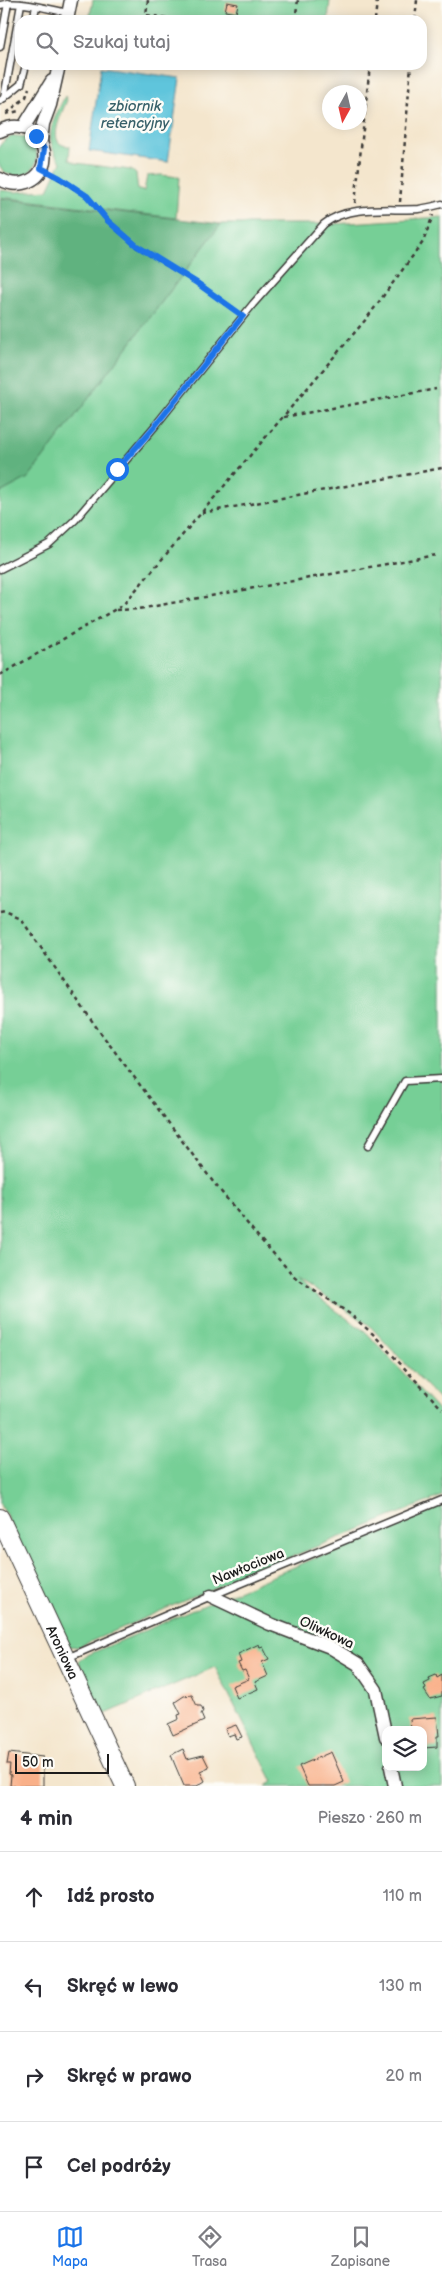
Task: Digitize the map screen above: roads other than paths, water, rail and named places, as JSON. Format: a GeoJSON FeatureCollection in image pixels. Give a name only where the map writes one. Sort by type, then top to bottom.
{"type":"FeatureCollection","features":[{"type":"Feature","properties":{"kind":"street"},"geometry":{"type":"LineString","coordinates":[[68,15],[70,0]]}},
{"type":"Feature","properties":{"kind":"street"},"geometry":{"type":"LineString","coordinates":[[23,128],[57,71]]}},
{"type":"Feature","properties":{"kind":"street"},"geometry":{"type":"LineString","coordinates":[[0,179],[11,184],[23,183],[34,178],[41,168],[44,157],[41,133],[50,105],[57,71]]}},
{"type":"Feature","properties":{"kind":"street"},"geometry":{"type":"LineString","coordinates":[[1,128],[23,128],[33,133],[41,142]]}},
{"type":"Feature","properties":{"kind":"street","name":"Aroniowa"},"geometry":{"type":"LineString","coordinates":[[0,1518],[125,1786]]}},
{"type":"Feature","properties":{"kind":"street","name":"Oliwkowa"},"geometry":{"type":"LineString","coordinates":[[211,1596],[270,1624],[330,1647],[358,1664],[376,1690],[384,1726]]}},
{"type":"Feature","properties":{"kind":"street"},"geometry":{"type":"LineString","coordinates":[[392,1771],[395,1786]]}},
{"type":"Feature","properties":{"kind":"lane"},"geometry":{"type":"LineString","coordinates":[[0,5],[8,3],[21,4],[62,15]]}},
{"type":"Feature","properties":{"kind":"lane"},"geometry":{"type":"LineString","coordinates":[[0,47],[8,3]]}},
{"type":"Feature","properties":{"kind":"lane"},"geometry":{"type":"LineString","coordinates":[[19,15],[21,4]]}},
{"type":"Feature","properties":{"kind":"lane"},"geometry":{"type":"LineString","coordinates":[[34,15],[36,7]]}},
{"type":"Feature","properties":{"kind":"lane"},"geometry":{"type":"LineString","coordinates":[[2,100],[15,34]]}},
{"type":"Feature","properties":{"kind":"lane"},"geometry":{"type":"LineString","coordinates":[[2,100],[21,84],[25,70]]}},
{"type":"Feature","properties":{"kind":"lane"},"geometry":{"type":"LineString","coordinates":[[0,569],[49,544],[75,520],[155,426],[243,316],[331,218],[354,212],[399,208],[420,209],[440,205]]}},
{"type":"Feature","properties":{"kind":"lane"},"geometry":{"type":"LineString","coordinates":[[368,1146],[405,1081],[442,1079]]}},
{"type":"Feature","properties":{"kind":"lane","name":"Nawłociowa"},"geometry":{"type":"LineString","coordinates":[[66,1658],[442,1500]]}},
{"type":"Feature","properties":{"kind":"water","name":"zbiornik retencyjny"},"geometry":{"type":"Polygon","coordinates":[[[101,70],[123,70],[180,78],[168,162],[89,151],[101,70]]]}}]}
